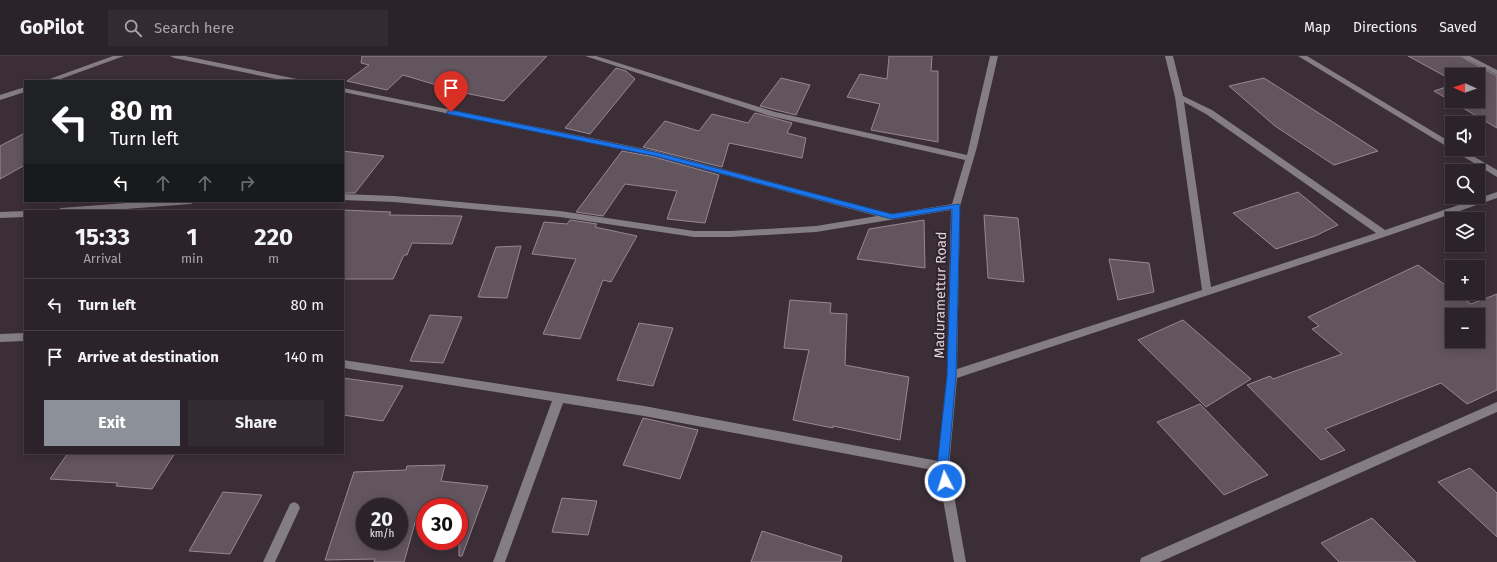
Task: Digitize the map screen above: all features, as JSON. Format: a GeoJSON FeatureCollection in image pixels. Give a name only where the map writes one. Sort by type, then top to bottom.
{"type":"FeatureCollection","features":[{"type":"Feature","properties":{"kind":"street"},"geometry":{"type":"LineString","coordinates":[[51,80],[120,56]]}},
{"type":"Feature","properties":{"kind":"street"},"geometry":{"type":"LineString","coordinates":[[174,56],[292,80]]}},
{"type":"Feature","properties":{"kind":"street"},"geometry":{"type":"LineString","coordinates":[[589,56],[773,114],[969,158]]}},
{"type":"Feature","properties":{"kind":"street","name":"Maduramettur Road"},"geometry":{"type":"LineString","coordinates":[[960,562],[943,467],[952,376],[956,206],[994,56]]}},
{"type":"Feature","properties":{"kind":"street"},"geometry":{"type":"LineString","coordinates":[[1169,56],[1179,97],[1207,292]]}},
{"type":"Feature","properties":{"kind":"street"},"geometry":{"type":"LineString","coordinates":[[1302,56],[1445,143]]}},
{"type":"Feature","properties":{"kind":"street"},"geometry":{"type":"LineString","coordinates":[[1465,56],[1497,73]]}},
{"type":"Feature","properties":{"kind":"street"},"geometry":{"type":"LineString","coordinates":[[0,98],[24,89]]}},
{"type":"Feature","properties":{"kind":"street"},"geometry":{"type":"LineString","coordinates":[[344,90],[655,154],[892,217]]}},
{"type":"Feature","properties":{"kind":"street"},"geometry":{"type":"LineString","coordinates":[[1179,97],[1209,112],[1384,234]]}},
{"type":"Feature","properties":{"kind":"street"},"geometry":{"type":"LineString","coordinates":[[1467,156],[1497,174]]}},
{"type":"Feature","properties":{"kind":"street"},"geometry":{"type":"LineString","coordinates":[[952,376],[1384,234],[1497,195]]}},
{"type":"Feature","properties":{"kind":"street"},"geometry":{"type":"LineString","coordinates":[[344,197],[394,199],[560,214],[694,234],[730,234],[816,229],[956,206]]}},
{"type":"Feature","properties":{"kind":"street"},"geometry":{"type":"LineString","coordinates":[[75,210],[178,202]]}},
{"type":"Feature","properties":{"kind":"street"},"geometry":{"type":"LineString","coordinates":[[0,215],[24,214]]}},
{"type":"Feature","properties":{"kind":"street"},"geometry":{"type":"LineString","coordinates":[[0,338],[24,337]]}},
{"type":"Feature","properties":{"kind":"street"},"geometry":{"type":"LineString","coordinates":[[344,364],[644,411],[943,467]]}},
{"type":"Feature","properties":{"kind":"street"},"geometry":{"type":"LineString","coordinates":[[499,562],[559,398]]}},
{"type":"Feature","properties":{"kind":"street"},"geometry":{"type":"LineString","coordinates":[[1146,562],[1497,407]]}},
{"type":"Feature","properties":{"kind":"street"},"geometry":{"type":"LineString","coordinates":[[270,562],[294,508]]}},
{"type":"Feature","properties":{"kind":"building"},"geometry":{"type":"Polygon","coordinates":[[[362,56],[547,56],[504,101],[460,92],[403,75],[387,90],[347,81],[369,65],[361,63],[362,56]]]}},
{"type":"Feature","properties":{"kind":"building"},"geometry":{"type":"Polygon","coordinates":[[[889,56],[932,56],[931,71],[938,71],[938,142],[871,130],[880,104],[847,97],[860,74],[887,79],[889,56]]]}},
{"type":"Feature","properties":{"kind":"building"},"geometry":{"type":"Polygon","coordinates":[[[1408,56],[1460,56],[1482,68],[1445,68],[1445,76],[1408,56]]]}},
{"type":"Feature","properties":{"kind":"building"},"geometry":{"type":"Polygon","coordinates":[[[616,68],[626,71],[635,79],[590,134],[565,128],[616,68]]]}},
{"type":"Feature","properties":{"kind":"building"},"geometry":{"type":"Polygon","coordinates":[[[1485,70],[1497,76],[1497,128],[1485,121],[1485,116],[1477,116],[1463,108],[1485,108],[1485,70]]]}},
{"type":"Feature","properties":{"kind":"building"},"geometry":{"type":"Polygon","coordinates":[[[781,78],[810,85],[796,115],[760,106],[781,78]]]}},
{"type":"Feature","properties":{"kind":"building"},"geometry":{"type":"Polygon","coordinates":[[[1264,78],[1378,151],[1334,165],[1275,126],[1229,86],[1264,78]]]}},
{"type":"Feature","properties":{"kind":"building"},"geometry":{"type":"Polygon","coordinates":[[[1445,87],[1445,97],[1434,91],[1445,87]]]}},
{"type":"Feature","properties":{"kind":"building"},"geometry":{"type":"Polygon","coordinates":[[[755,113],[792,123],[787,133],[806,138],[802,158],[729,143],[722,167],[643,147],[665,121],[699,131],[712,114],[748,123],[755,113]]]}},
{"type":"Feature","properties":{"kind":"building"},"geometry":{"type":"Polygon","coordinates":[[[24,134],[24,166],[0,179],[0,146],[24,134]]]}},
{"type":"Feature","properties":{"kind":"building"},"geometry":{"type":"Polygon","coordinates":[[[344,151],[384,156],[355,193],[344,193],[344,151]]]}},
{"type":"Feature","properties":{"kind":"building"},"geometry":{"type":"Polygon","coordinates":[[[622,151],[654,157],[719,175],[705,223],[667,219],[677,191],[625,184],[603,216],[576,212],[622,151]]]}},
{"type":"Feature","properties":{"kind":"building"},"geometry":{"type":"Polygon","coordinates":[[[1298,192],[1338,225],[1315,236],[1276,249],[1233,213],[1298,192]]]}},
{"type":"Feature","properties":{"kind":"building"},"geometry":{"type":"Polygon","coordinates":[[[344,210],[391,212],[389,215],[462,216],[452,244],[412,243],[407,255],[404,255],[393,279],[344,279],[344,210]]]}},
{"type":"Feature","properties":{"kind":"building"},"geometry":{"type":"Polygon","coordinates":[[[984,215],[1018,218],[1024,282],[988,278],[984,215]]]}},
{"type":"Feature","properties":{"kind":"building"},"geometry":{"type":"Polygon","coordinates":[[[570,220],[597,224],[595,227],[637,236],[611,282],[603,280],[580,339],[543,334],[576,259],[532,254],[544,222],[567,224],[570,220]]]}},
{"type":"Feature","properties":{"kind":"building"},"geometry":{"type":"Polygon","coordinates":[[[924,220],[925,268],[857,259],[869,229],[924,220]]]}},
{"type":"Feature","properties":{"kind":"building"},"geometry":{"type":"Polygon","coordinates":[[[521,246],[507,298],[478,297],[496,247],[521,246]]]}},
{"type":"Feature","properties":{"kind":"building"},"geometry":{"type":"Polygon","coordinates":[[[1109,259],[1149,263],[1154,292],[1118,300],[1109,259]]]}},
{"type":"Feature","properties":{"kind":"building"},"geometry":{"type":"Polygon","coordinates":[[[1418,265],[1445,285],[1445,300],[1466,300],[1471,304],[1485,300],[1485,299],[1497,294],[1497,390],[1467,404],[1441,383],[1325,429],[1345,450],[1321,460],[1247,385],[1270,376],[1273,379],[1342,354],[1312,329],[1319,326],[1308,317],[1418,265]]]}},
{"type":"Feature","properties":{"kind":"building"},"geometry":{"type":"Polygon","coordinates":[[[790,300],[831,303],[830,313],[847,314],[845,365],[909,377],[900,440],[833,426],[833,428],[793,420],[809,350],[784,348],[790,300]]]}},
{"type":"Feature","properties":{"kind":"building"},"geometry":{"type":"Polygon","coordinates":[[[430,315],[462,317],[443,363],[410,361],[430,315]]]}},
{"type":"Feature","properties":{"kind":"building"},"geometry":{"type":"Polygon","coordinates":[[[1183,320],[1251,379],[1206,407],[1138,340],[1183,320]]]}},
{"type":"Feature","properties":{"kind":"building"},"geometry":{"type":"Polygon","coordinates":[[[639,323],[673,328],[653,386],[617,380],[639,323]]]}},
{"type":"Feature","properties":{"kind":"building"},"geometry":{"type":"Polygon","coordinates":[[[344,378],[403,386],[383,421],[344,415],[344,378]]]}},
{"type":"Feature","properties":{"kind":"building"},"geometry":{"type":"Polygon","coordinates":[[[1200,404],[1268,475],[1224,495],[1157,422],[1200,404]]]}},
{"type":"Feature","properties":{"kind":"building"},"geometry":{"type":"Polygon","coordinates":[[[643,418],[698,430],[680,479],[623,465],[643,418]]]}},
{"type":"Feature","properties":{"kind":"building"},"geometry":{"type":"Polygon","coordinates":[[[67,454],[174,454],[152,489],[116,486],[118,483],[50,479],[67,454]]]}},
{"type":"Feature","properties":{"kind":"building"},"geometry":{"type":"Polygon","coordinates":[[[445,465],[441,481],[488,486],[468,540],[468,498],[416,498],[416,519],[408,548],[408,498],[356,498],[356,550],[407,550],[404,562],[374,562],[375,559],[325,560],[354,472],[406,470],[407,466],[445,465]]]}},
{"type":"Feature","properties":{"kind":"building"},"geometry":{"type":"Polygon","coordinates":[[[1470,468],[1497,493],[1497,537],[1438,482],[1470,468]]]}},
{"type":"Feature","properties":{"kind":"building"},"geometry":{"type":"Polygon","coordinates":[[[223,492],[262,495],[230,554],[189,551],[223,492]]]}},
{"type":"Feature","properties":{"kind":"building"},"geometry":{"type":"Polygon","coordinates":[[[562,498],[597,501],[588,535],[552,532],[562,498]]]}},
{"type":"Feature","properties":{"kind":"building"},"geometry":{"type":"Polygon","coordinates":[[[1372,518],[1416,562],[1339,562],[1321,543],[1372,518]]]}},
{"type":"Feature","properties":{"kind":"building"},"geometry":{"type":"Polygon","coordinates":[[[762,531],[842,556],[841,562],[751,562],[762,531]]]}},
{"type":"Feature","properties":{"kind":"building"},"geometry":{"type":"Polygon","coordinates":[[[459,550],[464,550],[462,556],[459,556],[459,550]]]}},
{"type":"Feature","properties":{"kind":"route"},"geometry":{"type":"LineString","coordinates":[[451,112],[655,154],[892,217],[956,206],[952,376],[943,467],[945,481]]}}]}
